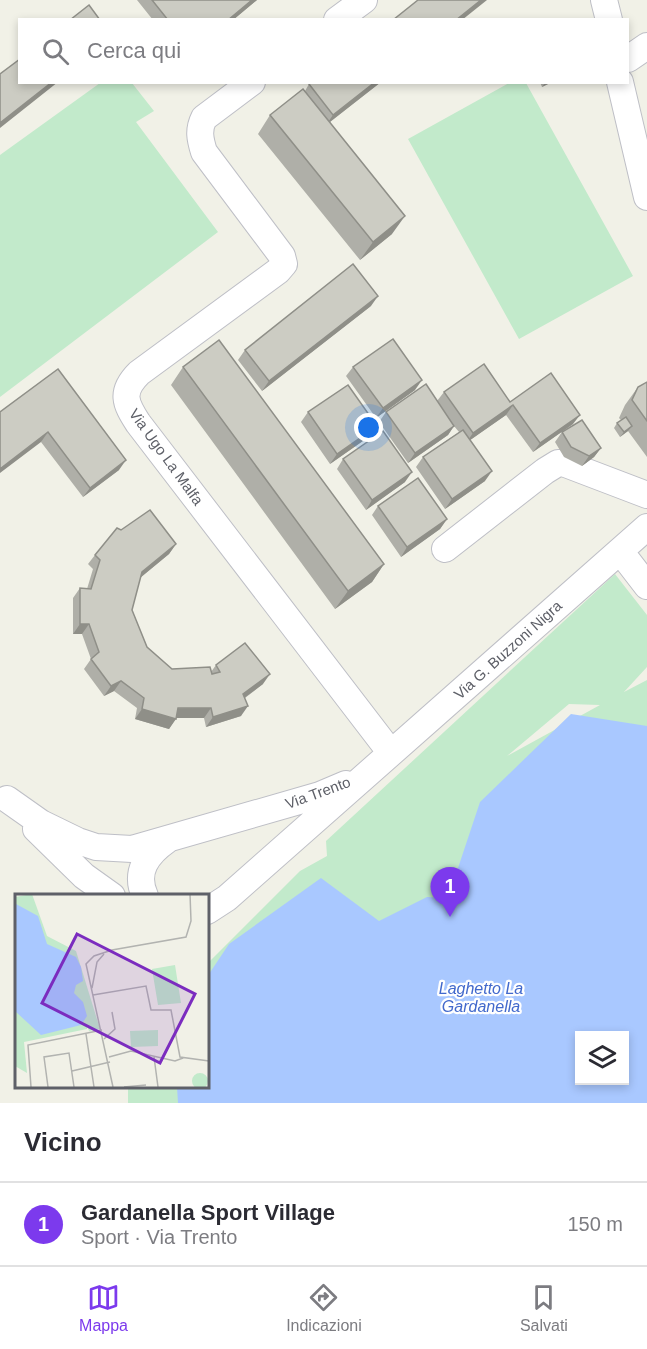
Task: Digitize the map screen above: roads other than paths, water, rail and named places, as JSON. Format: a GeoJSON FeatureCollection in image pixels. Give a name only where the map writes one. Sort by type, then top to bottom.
{"type":"FeatureCollection","features":[{"type":"Feature","properties":{"kind":"street"},"geometry":{"type":"LineString","coordinates":[[340,18],[364,0]]}},
{"type":"Feature","properties":{"kind":"street"},"geometry":{"type":"LineString","coordinates":[[604,0],[608,18]]}},
{"type":"Feature","properties":{"kind":"street"},"geometry":{"type":"LineString","coordinates":[[629,58],[647,46]]}},
{"type":"Feature","properties":{"kind":"street","name":"Via Ugo La Malfa"},"geometry":{"type":"LineString","coordinates":[[249,84],[204,118],[200,126],[200,139],[204,152],[282,256],[284,264],[278,271],[139,373],[129,383],[126,393],[127,402],[138,423],[391,753]]}},
{"type":"Feature","properties":{"kind":"street"},"geometry":{"type":"LineString","coordinates":[[620,84],[647,197]]}},
{"type":"Feature","properties":{"kind":"street"},"geometry":{"type":"LineString","coordinates":[[445,549],[558,463],[569,465],[647,495]]}},
{"type":"Feature","properties":{"kind":"street","name":"Via G. Buzzoni Nigra"},"geometry":{"type":"LineString","coordinates":[[368,773],[647,527]]}},
{"type":"Feature","properties":{"kind":"street"},"geometry":{"type":"LineString","coordinates":[[620,551],[647,586]]}},
{"type":"Feature","properties":{"kind":"street","name":"Via Trento"},"geometry":{"type":"LineString","coordinates":[[4,796],[62,835],[96,847],[132,849],[320,795],[368,773]]}},
{"type":"Feature","properties":{"kind":"street","name":"Via Trento"},"geometry":{"type":"LineString","coordinates":[[208,910],[228,898],[368,773]]}},
{"type":"Feature","properties":{"kind":"street","name":"Via Trento"},"geometry":{"type":"LineString","coordinates":[[4,796],[70,864],[109,894]]}},
{"type":"Feature","properties":{"kind":"street","name":"Via Trento"},"geometry":{"type":"LineString","coordinates":[[144,894],[140,881],[144,864],[155,848],[167,840]]}},
{"type":"Feature","properties":{"kind":"water","name":"Laghetto La Gardanella"},"geometry":{"type":"Polygon","coordinates":[[[571,714],[647,726],[647,1103],[178,1103],[177,1088],[208,1088],[208,976],[229,944],[321,878],[379,921],[427,897],[448,898],[480,802],[571,714]]]}},
{"type":"Feature","properties":{"kind":"place","name":"Gardanella Sport Village"},"geometry":{"type":"Point","coordinates":[450,917]}}]}
